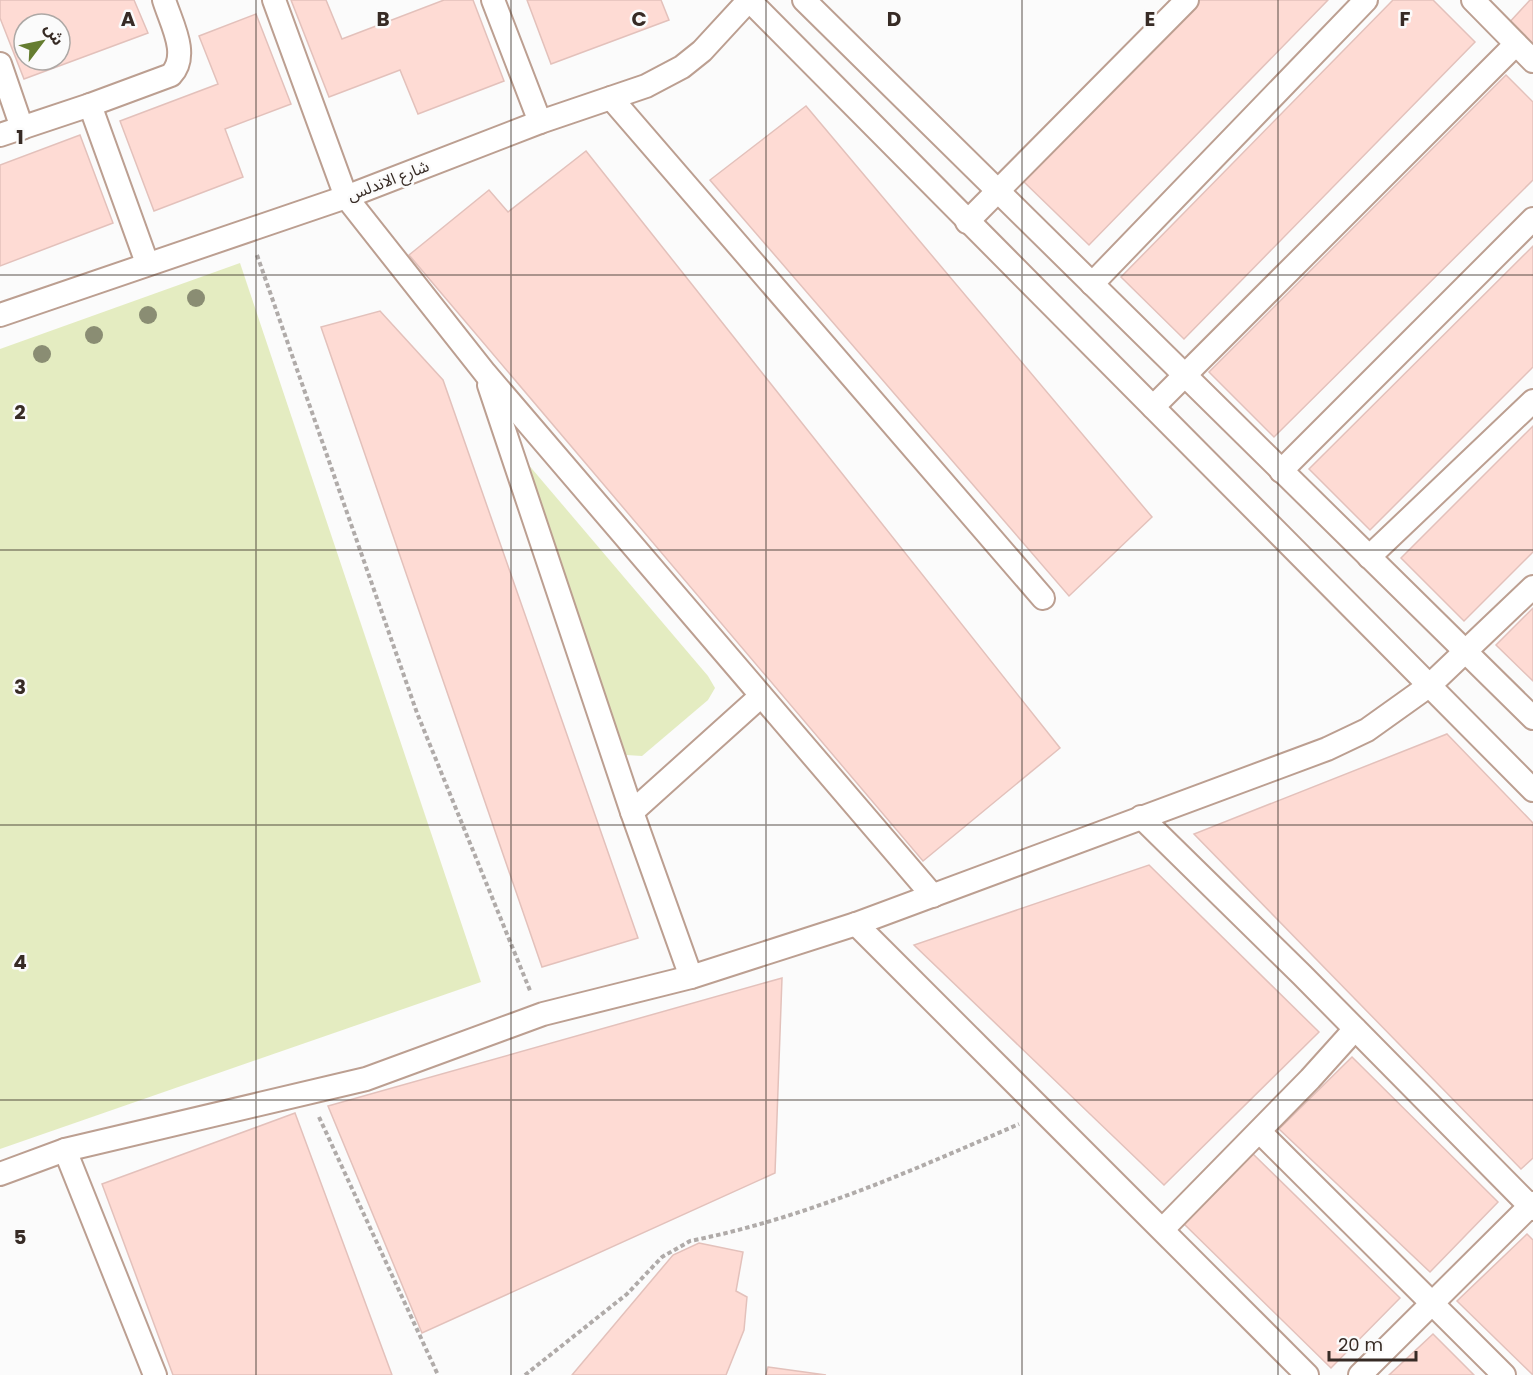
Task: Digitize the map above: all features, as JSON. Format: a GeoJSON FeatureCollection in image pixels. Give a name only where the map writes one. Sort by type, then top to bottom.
{"type":"FeatureCollection","features":[{"type":"Feature","properties":{"kind":"street"},"geometry":{"type":"LineString","coordinates":[[0,135],[171,75],[177,68],[178,46],[164,0]]}},
{"type":"Feature","properties":{"kind":"street"},"geometry":{"type":"LineString","coordinates":[[274,0],[346,196],[485,373],[933,896]]}},
{"type":"Feature","properties":{"kind":"street"},"geometry":{"type":"LineString","coordinates":[[493,0],[540,122]]}},
{"type":"Feature","properties":{"kind":"street"},"geometry":{"type":"LineString","coordinates":[[749,0],[1533,790]]}},
{"type":"Feature","properties":{"kind":"street","name":"شارع الاندلس"},"geometry":{"type":"LineString","coordinates":[[0,315],[346,196],[540,122],[646,86],[682,67],[702,51],[749,0]]}},
{"type":"Feature","properties":{"kind":"street"},"geometry":{"type":"LineString","coordinates":[[804,0],[1533,718]]}},
{"type":"Feature","properties":{"kind":"street"},"geometry":{"type":"LineString","coordinates":[[967,222],[1187,0]]}},
{"type":"Feature","properties":{"kind":"street"},"geometry":{"type":"LineString","coordinates":[[1092,284],[1366,0]]}},
{"type":"Feature","properties":{"kind":"street"},"geometry":{"type":"LineString","coordinates":[[1479,2],[1533,61]]}},
{"type":"Feature","properties":{"kind":"street"},"geometry":{"type":"LineString","coordinates":[[1153,407],[1516,44]]}},
{"type":"Feature","properties":{"kind":"street"},"geometry":{"type":"LineString","coordinates":[[0,64],[22,128]]}},
{"type":"Feature","properties":{"kind":"street"},"geometry":{"type":"LineString","coordinates":[[611,98],[1043,598]]}},
{"type":"Feature","properties":{"kind":"street"},"geometry":{"type":"LineString","coordinates":[[90,105],[147,263]]}},
{"type":"Feature","properties":{"kind":"street"},"geometry":{"type":"LineString","coordinates":[[1281,471],[1533,219]]}},
{"type":"Feature","properties":{"kind":"street"},"geometry":{"type":"LineString","coordinates":[[485,373],[632,812],[691,976]]}},
{"type":"Feature","properties":{"kind":"street"},"geometry":{"type":"LineString","coordinates":[[1369,556],[1533,401]]}},
{"type":"Feature","properties":{"kind":"street"},"geometry":{"type":"LineString","coordinates":[[0,1174],[65,1150],[366,1079],[543,1014],[691,976],[856,924],[1327,749],[1382,720],[1430,686],[1533,587]]}},
{"type":"Feature","properties":{"kind":"street"},"geometry":{"type":"LineString","coordinates":[[632,812],[761,696]]}},
{"type":"Feature","properties":{"kind":"street"},"geometry":{"type":"LineString","coordinates":[[1141,817],[1532,1206],[1360,1375]]}},
{"type":"Feature","properties":{"kind":"street"},"geometry":{"type":"LineString","coordinates":[[856,924],[1307,1375]]}},
{"type":"Feature","properties":{"kind":"street"},"geometry":{"type":"LineString","coordinates":[[1163,1229],[1260,1132],[1355,1029]]}},
{"type":"Feature","properties":{"kind":"street"},"geometry":{"type":"LineString","coordinates":[[1260,1132],[1503,1375]]}},
{"type":"Feature","properties":{"kind":"street"},"geometry":{"type":"LineString","coordinates":[[65,1150],[155,1375]]}},
{"type":"Feature","properties":{"kind":"path"},"geometry":{"type":"LineString","coordinates":[[248,230],[417,713],[484,872],[524,981],[543,1014]]}},
{"type":"Feature","properties":{"kind":"path"},"geometry":{"type":"LineString","coordinates":[[308,1091],[438,1375]]}},
{"type":"Feature","properties":{"kind":"path"},"geometry":{"type":"LineString","coordinates":[[525,1375],[627,1294],[675,1248],[690,1241],[794,1216],[885,1183],[1046,1112]]}},
{"type":"Feature","properties":{"kind":"green space"},"geometry":{"type":"Polygon","coordinates":[[[240,263],[481,982],[0,1149],[0,349],[240,263]]]}},
{"type":"Feature","properties":{"kind":"green space"},"geometry":{"type":"Polygon","coordinates":[[[527,463],[708,676],[715,688],[708,700],[642,756],[626,755],[620,740],[527,463]]]}},
{"type":"Feature","properties":{"kind":"building"},"geometry":{"type":"Polygon","coordinates":[[[0,0],[134,0],[148,33],[72,61],[72,12],[12,12],[12,48],[0,18],[0,0]]]}},
{"type":"Feature","properties":{"kind":"building"},"geometry":{"type":"Polygon","coordinates":[[[291,0],[326,0],[342,39],[444,0],[473,0],[504,81],[418,114],[400,70],[329,97],[291,0]]]}},
{"type":"Feature","properties":{"kind":"building"},"geometry":{"type":"Polygon","coordinates":[[[527,0],[661,0],[669,20],[551,64],[527,0]]]}},
{"type":"Feature","properties":{"kind":"building"},"geometry":{"type":"Polygon","coordinates":[[[1197,0],[1328,0],[1089,245],[1022,180],[1197,0]]]}},
{"type":"Feature","properties":{"kind":"building"},"geometry":{"type":"Polygon","coordinates":[[[1393,0],[1433,0],[1475,42],[1184,339],[1121,277],[1393,0]]]}},
{"type":"Feature","properties":{"kind":"building"},"geometry":{"type":"Polygon","coordinates":[[[1530,0],[1533,0],[1533,50],[1507,25],[1530,0]]]}},
{"type":"Feature","properties":{"kind":"building"},"geometry":{"type":"Polygon","coordinates":[[[256,14],[291,104],[225,129],[243,177],[154,211],[120,121],[218,84],[199,36],[256,14]]]}},
{"type":"Feature","properties":{"kind":"building"},"geometry":{"type":"Polygon","coordinates":[[[21,72],[43,72],[24,79],[21,72]]]}},
{"type":"Feature","properties":{"kind":"building"},"geometry":{"type":"Polygon","coordinates":[[[1506,75],[1533,102],[1533,180],[1274,437],[1209,372],[1506,75]]]}},
{"type":"Feature","properties":{"kind":"building"},"geometry":{"type":"Polygon","coordinates":[[[806,106],[1152,517],[1069,596],[710,180],[806,106]]]}},
{"type":"Feature","properties":{"kind":"building"},"geometry":{"type":"Polygon","coordinates":[[[80,135],[113,223],[0,266],[0,165],[80,135]]]}},
{"type":"Feature","properties":{"kind":"building"},"geometry":{"type":"Polygon","coordinates":[[[586,151],[1060,748],[923,861],[409,255],[489,190],[508,212],[586,151]]]}},
{"type":"Feature","properties":{"kind":"building"},"geometry":{"type":"Polygon","coordinates":[[[1533,246],[1533,367],[1370,530],[1309,469],[1533,246]]]}},
{"type":"Feature","properties":{"kind":"building"},"geometry":{"type":"Polygon","coordinates":[[[380,311],[443,380],[638,938],[542,967],[321,327],[380,311]]]}},
{"type":"Feature","properties":{"kind":"building"},"geometry":{"type":"Polygon","coordinates":[[[1533,426],[1533,552],[1464,621],[1401,558],[1533,426]]]}},
{"type":"Feature","properties":{"kind":"building"},"geometry":{"type":"Polygon","coordinates":[[[1533,608],[1533,681],[1496,645],[1533,608]]]}},
{"type":"Feature","properties":{"kind":"building"},"geometry":{"type":"Polygon","coordinates":[[[1447,734],[1533,823],[1533,1158],[1521,1169],[1194,834],[1447,734]]]}},
{"type":"Feature","properties":{"kind":"building"},"geometry":{"type":"Polygon","coordinates":[[[1149,865],[1319,1032],[1164,1185],[914,945],[1149,865]]]}},
{"type":"Feature","properties":{"kind":"building"},"geometry":{"type":"Polygon","coordinates":[[[782,978],[775,1173],[422,1333],[328,1106],[782,978]]]}},
{"type":"Feature","properties":{"kind":"building"},"geometry":{"type":"Polygon","coordinates":[[[1352,1057],[1498,1202],[1430,1272],[1279,1129],[1352,1057]]]}},
{"type":"Feature","properties":{"kind":"building"},"geometry":{"type":"Polygon","coordinates":[[[295,1113],[392,1375],[173,1375],[102,1184],[295,1113]]]}},
{"type":"Feature","properties":{"kind":"building"},"geometry":{"type":"Polygon","coordinates":[[[1252,1153],[1400,1298],[1331,1368],[1183,1223],[1252,1153]]]}},
{"type":"Feature","properties":{"kind":"building"},"geometry":{"type":"Polygon","coordinates":[[[1527,1234],[1533,1240],[1533,1375],[1457,1301],[1527,1234]]]}},
{"type":"Feature","properties":{"kind":"building"},"geometry":{"type":"Polygon","coordinates":[[[699,1243],[743,1252],[736,1291],[747,1297],[744,1330],[726,1375],[572,1375],[673,1255],[699,1243]]]}},
{"type":"Feature","properties":{"kind":"building"},"geometry":{"type":"Polygon","coordinates":[[[1433,1334],[1474,1375],[1389,1375],[1433,1334]]]}},
{"type":"Feature","properties":{"kind":"building"},"geometry":{"type":"Polygon","coordinates":[[[768,1367],[826,1375],[766,1375],[768,1367]]]}}]}
